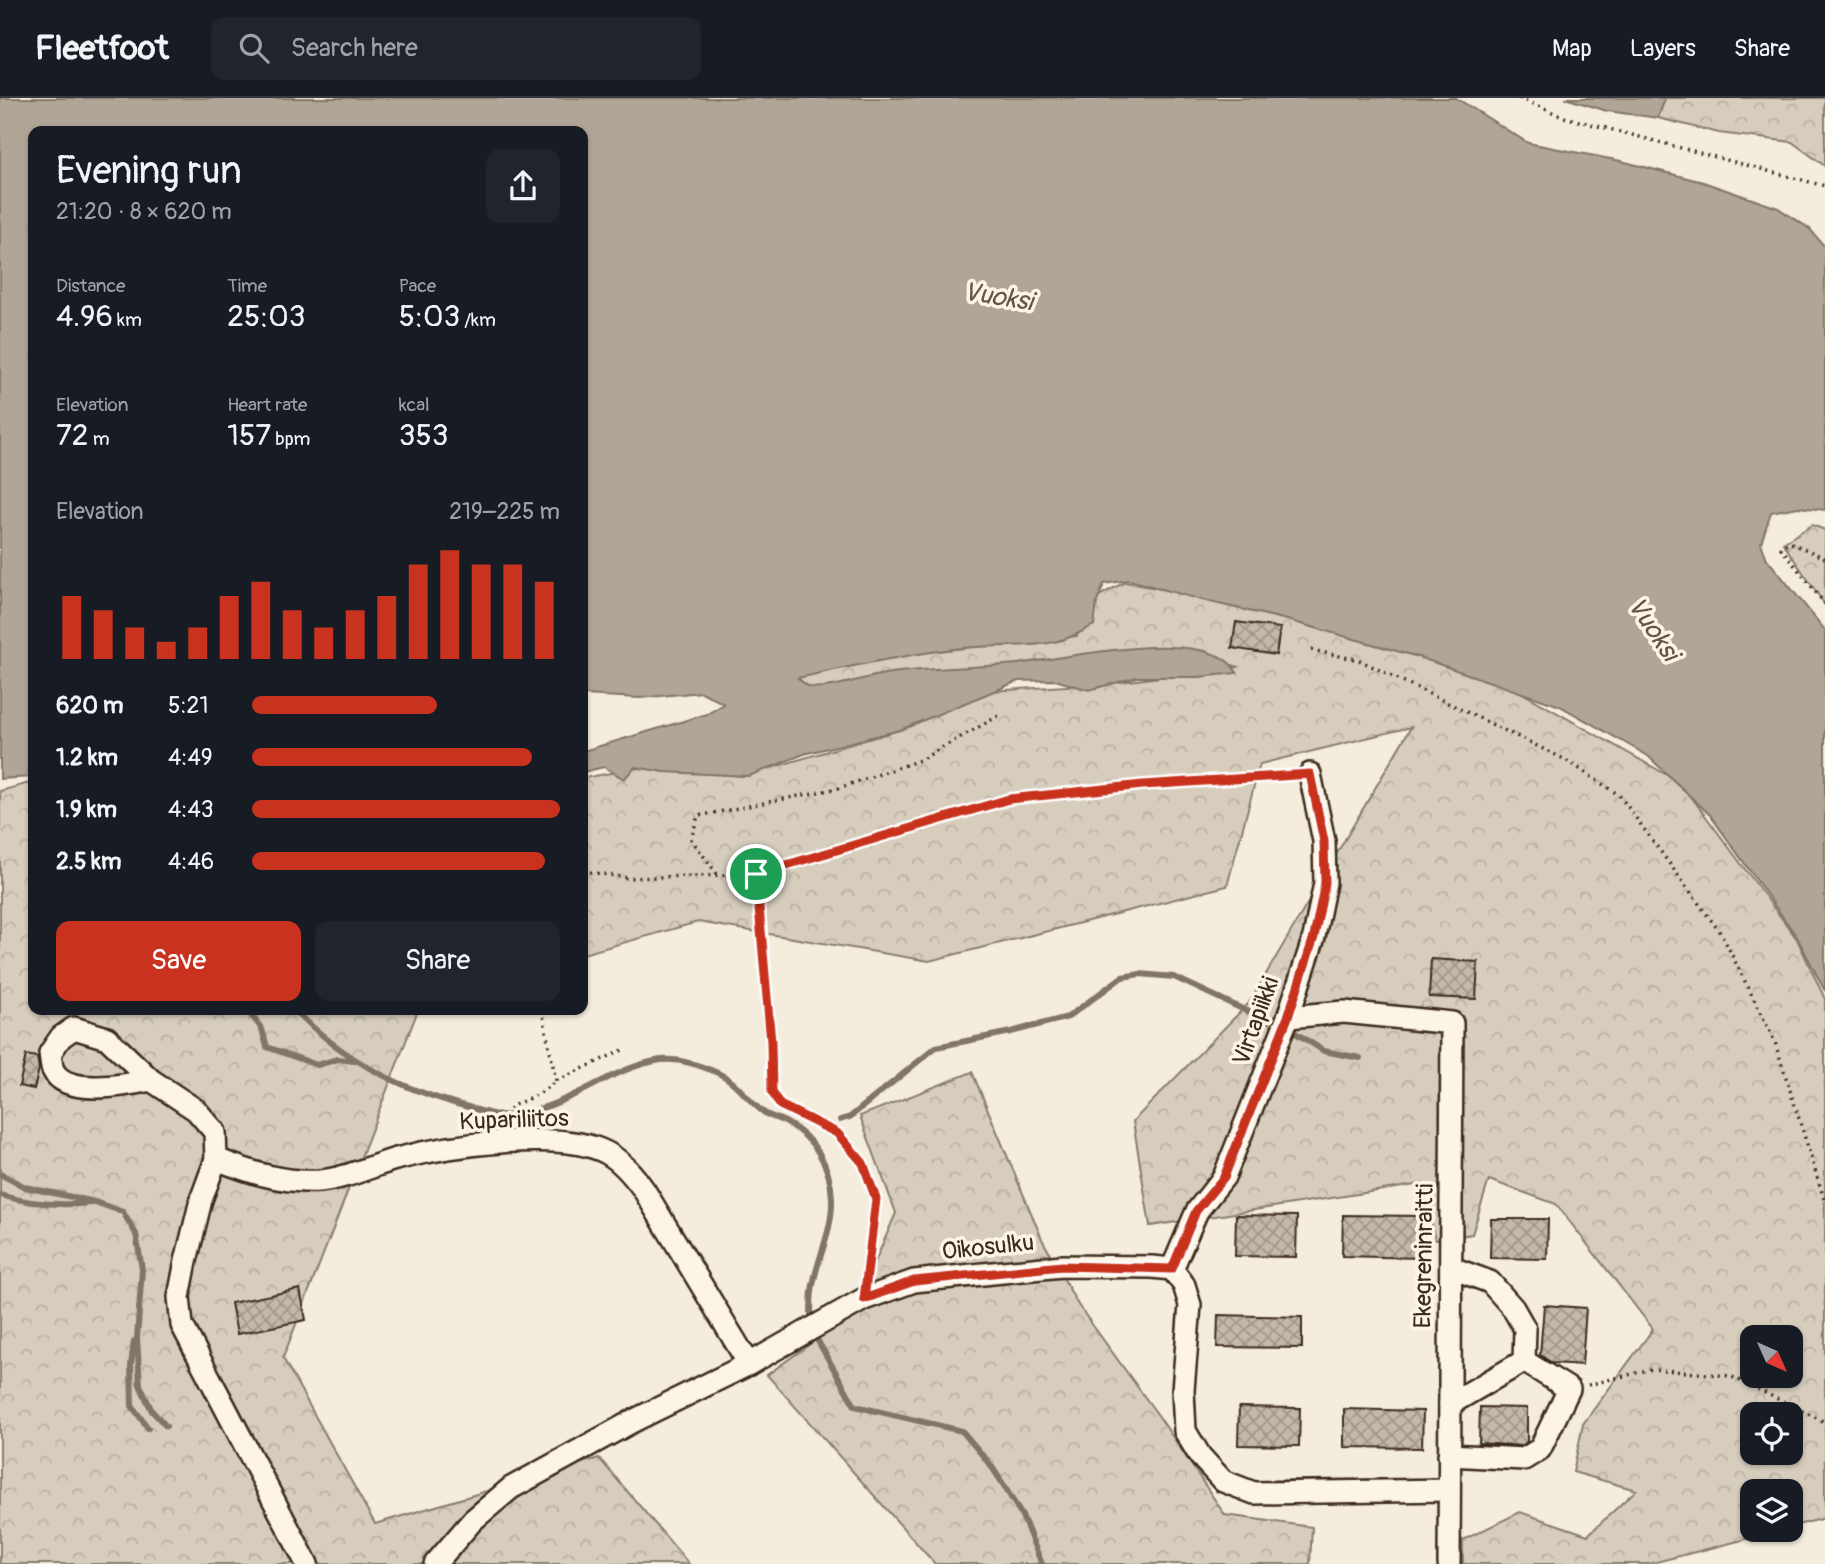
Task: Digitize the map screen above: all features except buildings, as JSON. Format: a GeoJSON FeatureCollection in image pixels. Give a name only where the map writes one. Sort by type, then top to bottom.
{"type":"FeatureCollection","features":[{"type":"Feature","properties":{"kind":"street","name":"Virtapiikki"},"geometry":{"type":"LineString","coordinates":[[1172,1269],[1196,1211],[1224,1177],[1288,1017],[1314,937],[1325,883],[1324,841],[1310,774]]}},
{"type":"Feature","properties":{"kind":"street","name":"Ekegreninraitti"},"geometry":{"type":"LineString","coordinates":[[1288,1017],[1345,1012],[1452,1023],[1449,1564]]}},
{"type":"Feature","properties":{"kind":"street"},"geometry":{"type":"LineString","coordinates":[[151,1080],[196,1110],[215,1132],[215,1159],[201,1200],[183,1273],[179,1297],[182,1325],[307,1564]]}},
{"type":"Feature","properties":{"kind":"street","name":"Kupariliitos"},"geometry":{"type":"LineString","coordinates":[[215,1159],[268,1178],[318,1181],[416,1154],[469,1146],[533,1141],[564,1142],[586,1145],[606,1152],[632,1174],[645,1190],[749,1364]]}},
{"type":"Feature","properties":{"kind":"street","name":"Oikosulku"},"geometry":{"type":"LineString","coordinates":[[438,1563],[473,1520],[511,1488],[633,1421],[749,1364],[864,1299],[914,1281],[1062,1266],[1172,1269]]}},
{"type":"Feature","properties":{"kind":"street"},"geometry":{"type":"LineString","coordinates":[[1452,1268],[1490,1282],[1513,1308],[1525,1328],[1524,1361]]}},
{"type":"Feature","properties":{"kind":"street"},"geometry":{"type":"LineString","coordinates":[[1172,1269],[1184,1285],[1190,1305],[1183,1390],[1185,1431],[1200,1456],[1223,1481],[1254,1493],[1448,1490]]}},
{"type":"Feature","properties":{"kind":"street"},"geometry":{"type":"LineString","coordinates":[[1448,1455],[1524,1459],[1540,1449],[1569,1390],[1524,1361]]}},
{"type":"Feature","properties":{"kind":"street"},"geometry":{"type":"LineString","coordinates":[[1450,1404],[1524,1361]]}},
{"type":"Feature","properties":{"kind":"path"},"geometry":{"type":"LineString","coordinates":[[1519,98],[1564,117],[1825,186]]}},
{"type":"Feature","properties":{"kind":"path"},"geometry":{"type":"LineString","coordinates":[[1825,558],[1789,542],[1781,548],[1825,604]]}},
{"type":"Feature","properties":{"kind":"path"},"geometry":{"type":"LineString","coordinates":[[1311,650],[1360,660],[1566,760],[1619,796],[1722,935],[1775,1042],[1825,1202]]}},
{"type":"Feature","properties":{"kind":"path"},"geometry":{"type":"LineString","coordinates":[[717,874],[691,839],[698,816],[839,788],[920,760],[1000,715]]}},
{"type":"Feature","properties":{"kind":"path"},"geometry":{"type":"LineString","coordinates":[[588,872],[628,878],[756,874],[1009,799],[1143,785],[1310,774]]}},
{"type":"Feature","properties":{"kind":"path"},"geometry":{"type":"LineString","coordinates":[[756,874],[771,1042],[772,1092],[780,1105],[837,1133],[863,1163],[876,1199],[864,1299]]}},
{"type":"Feature","properties":{"kind":"path"},"geometry":{"type":"LineString","coordinates":[[543,1015],[556,1080]]}},
{"type":"Feature","properties":{"kind":"path"},"geometry":{"type":"LineString","coordinates":[[503,1119],[512,1106],[539,1094],[556,1080],[625,1049]]}},
{"type":"Feature","properties":{"kind":"path"},"geometry":{"type":"LineString","coordinates":[[1569,1390],[1652,1368],[1730,1376],[1825,1422]]}},
{"type":"Feature","properties":{"kind":"green space"},"geometry":{"type":"Polygon","coordinates":[[[1665,98],[1825,98],[1825,166],[1792,142],[1719,133],[1658,118],[1665,98]]]}},
{"type":"Feature","properties":{"kind":"green space"},"geometry":{"type":"Polygon","coordinates":[[[1812,525],[1825,530],[1825,605],[1783,543],[1812,525]]]}},
{"type":"Feature","properties":{"kind":"green space"},"geometry":{"type":"Polygon","coordinates":[[[1125,582],[1266,610],[1417,651],[1510,686],[1681,783],[1797,939],[1825,999],[1825,1518],[1803,1524],[1803,1479],[1740,1479],[1740,1541],[1648,1564],[1463,1564],[1463,1540],[1520,1512],[1588,1535],[1636,1490],[1573,1472],[1583,1424],[1653,1329],[1556,1204],[1489,1180],[1472,1234],[1435,1240],[1422,1184],[1150,1226],[1133,1121],[1249,1003],[1411,727],[1260,764],[1227,886],[929,961],[698,922],[588,953],[588,777],[639,768],[744,776],[912,726],[934,709],[974,692],[1113,683],[1239,667],[1206,658],[785,696],[775,683],[851,660],[1077,636],[1095,598],[1125,582]]]}},
{"type":"Feature","properties":{"kind":"green space"},"geometry":{"type":"Polygon","coordinates":[[[28,783],[28,1015],[416,1015],[283,1358],[375,1524],[599,1458],[689,1564],[0,1564],[0,791],[28,783]]]}},
{"type":"Feature","properties":{"kind":"green space"},"geometry":{"type":"Polygon","coordinates":[[[972,1072],[1042,1239],[1078,1305],[1160,1418],[1225,1515],[1312,1527],[1310,1564],[935,1564],[767,1375],[853,1313],[896,1213],[860,1116],[972,1072]]]}},
{"type":"Feature","properties":{"kind":"water","name":"Vuoksi"},"geometry":{"type":"Polygon","coordinates":[[[0,98],[1456,98],[1528,143],[1621,161],[1703,182],[1778,208],[1810,229],[1825,247],[1825,510],[1798,507],[1771,512],[1761,543],[1767,559],[1825,630],[1825,991],[1797,937],[1710,815],[1648,756],[1560,706],[1418,657],[1129,580],[1104,584],[1097,602],[1094,625],[1059,641],[941,651],[798,678],[809,686],[818,687],[901,672],[1017,664],[1100,651],[1169,647],[1199,650],[1222,658],[1237,673],[1199,677],[1137,677],[1089,690],[1055,680],[1018,681],[900,730],[804,754],[749,776],[664,772],[635,767],[624,779],[604,767],[588,771],[588,750],[707,714],[724,704],[702,692],[640,698],[588,695],[588,126],[28,126],[28,777],[0,779],[0,98]]]}},
{"type":"Feature","properties":{"kind":"water"},"geometry":{"type":"Polygon","coordinates":[[[1565,98],[1665,98],[1658,118],[1607,111],[1565,98]]]}},
{"type":"Feature","properties":{"kind":"waterway"},"geometry":{"type":"LineString","coordinates":[[840,1120],[850,1117],[936,1047],[1068,1017],[1122,977],[1140,974],[1174,977],[1268,1021]]}},
{"type":"Feature","properties":{"kind":"waterway"},"geometry":{"type":"LineString","coordinates":[[251,1015],[262,1029],[267,1047],[317,1065],[338,1059],[354,1061]]}},
{"type":"Feature","properties":{"kind":"waterway"},"geometry":{"type":"LineString","coordinates":[[300,1015],[350,1056],[390,1079],[434,1097],[498,1115],[514,1115],[555,1104],[630,1068],[661,1060],[690,1063],[725,1077],[766,1114],[785,1122],[804,1136],[819,1153],[828,1175],[832,1211],[814,1280],[811,1318]]}},
{"type":"Feature","properties":{"kind":"waterway"},"geometry":{"type":"LineString","coordinates":[[1294,1032],[1324,1051],[1360,1058]]}},
{"type":"Feature","properties":{"kind":"waterway"},"geometry":{"type":"LineString","coordinates":[[0,1174],[25,1187],[95,1202],[123,1212],[136,1234],[142,1269],[137,1338],[140,1385],[152,1411],[166,1426]]}},
{"type":"Feature","properties":{"kind":"waterway"},"geometry":{"type":"LineString","coordinates":[[0,1195],[45,1204],[91,1203]]}},
{"type":"Feature","properties":{"kind":"waterway"},"geometry":{"type":"LineString","coordinates":[[815,1336],[855,1406],[962,1431],[1003,1484],[1022,1516],[1042,1564]]}},
{"type":"Feature","properties":{"kind":"waterway"},"geometry":{"type":"LineString","coordinates":[[134,1341],[131,1365],[132,1406],[148,1428]]}},
{"type":"Feature","properties":{"kind":"route"},"geometry":{"type":"LineString","coordinates":[[1310,774],[1318,802],[1324,841],[1325,883],[1314,937],[1288,1017],[1224,1177],[1196,1211],[1172,1269],[1062,1266],[914,1281],[864,1299],[876,1199],[863,1163],[837,1133],[780,1105],[772,1092],[771,1042],[756,874],[1009,799],[1143,785],[1310,774]]}}]}
